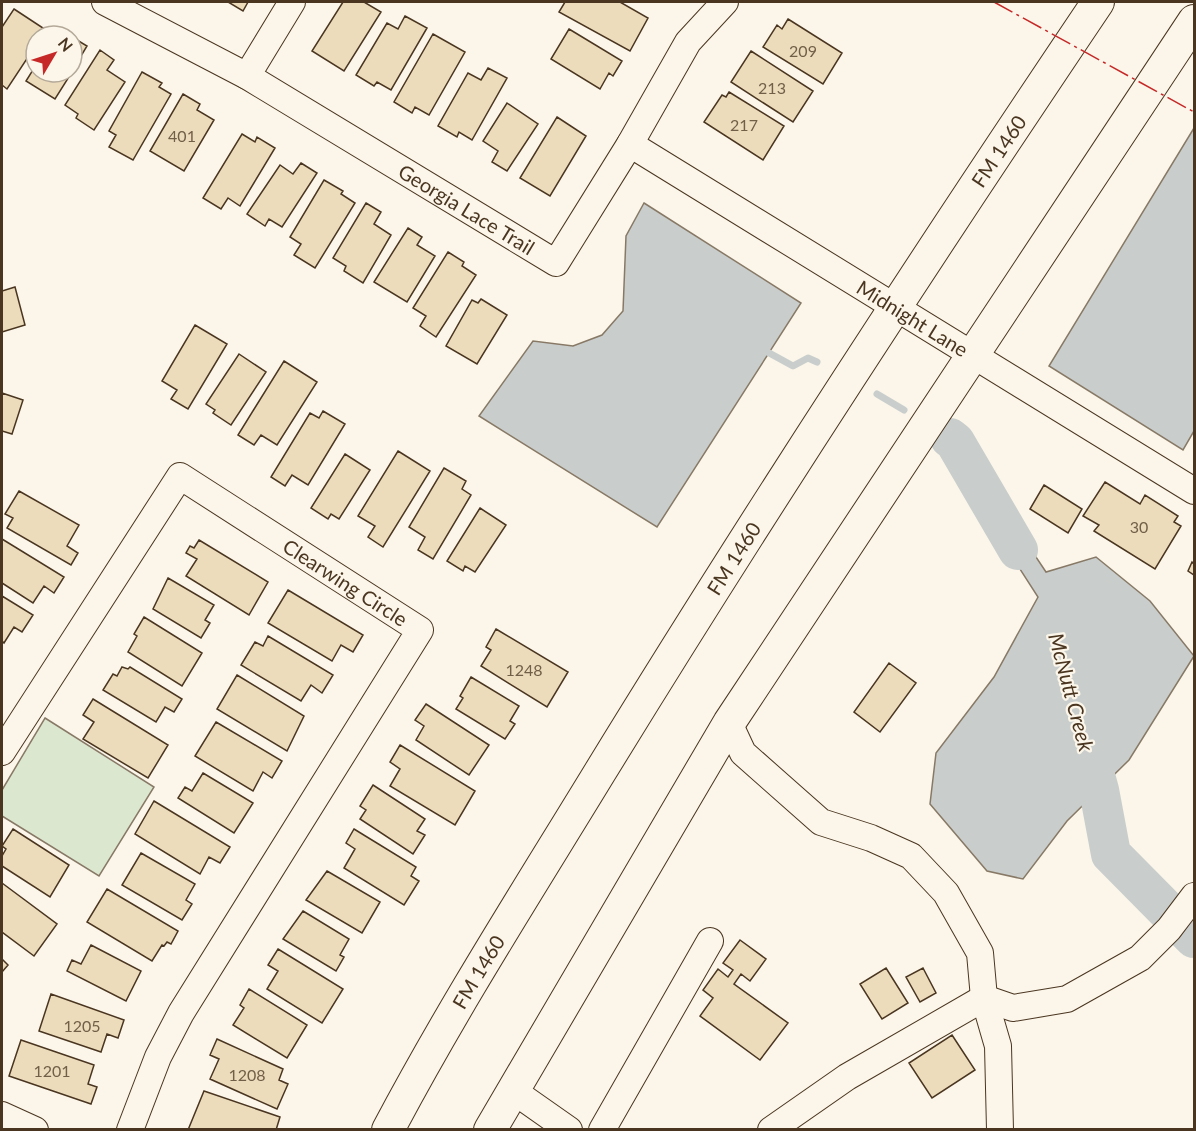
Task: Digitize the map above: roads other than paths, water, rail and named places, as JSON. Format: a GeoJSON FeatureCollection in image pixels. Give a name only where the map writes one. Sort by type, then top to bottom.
{"type":"FeatureCollection","features":[{"type":"Feature","properties":{"kind":"main road","name":"FM 1460"},"geometry":{"type":"LineString","coordinates":[[388,1130],[434,1044],[695,616],[893,306],[1098,2]]}},
{"type":"Feature","properties":{"kind":"main road"},"geometry":{"type":"LineString","coordinates":[[490,1130],[729,723],[1194,21]]}},
{"type":"Feature","properties":{"kind":"street","name":"Georgia Lace Trail"},"geometry":{"type":"LineString","coordinates":[[105,2],[247,76],[556,263],[630,144],[688,42],[725,2]]}},
{"type":"Feature","properties":{"kind":"street"},"geometry":{"type":"LineString","coordinates":[[247,76],[292,2]]}},
{"type":"Feature","properties":{"kind":"street","name":"Midnight Lane"},"geometry":{"type":"LineString","coordinates":[[630,144],[1194,491]]}},
{"type":"Feature","properties":{"kind":"street","name":"Clearwing Circle"},"geometry":{"type":"LineString","coordinates":[[2,749],[180,476],[420,630],[181,1013],[158,1057],[130,1130]]}},
{"type":"Feature","properties":{"kind":"street"},"geometry":{"type":"LineString","coordinates":[[729,723],[743,753],[821,822],[871,838],[911,856],[946,893],[980,953],[984,998],[998,1046],[1000,1130]]}},
{"type":"Feature","properties":{"kind":"street"},"geometry":{"type":"LineString","coordinates":[[771,1130],[848,1077],[984,998],[1013,1008],[1067,999],[1140,958],[1169,929],[1194,898]]}},
{"type":"Feature","properties":{"kind":"street"},"geometry":{"type":"LineString","coordinates":[[602,1130],[710,941]]}},
{"type":"Feature","properties":{"kind":"street"},"geometry":{"type":"LineString","coordinates":[[512,1090],[568,1130]]}},
{"type":"Feature","properties":{"kind":"street"},"geometry":{"type":"LineString","coordinates":[[2,1115],[35,1130]]}},
{"type":"Feature","properties":{"kind":"water"},"geometry":{"type":"Polygon","coordinates":[[[1194,128],[1194,431],[1183,450],[1049,366],[1194,128]]]}},
{"type":"Feature","properties":{"kind":"water"},"geometry":{"type":"Polygon","coordinates":[[[644,203],[801,303],[657,527],[479,416],[533,341],[573,346],[602,335],[623,311],[626,236],[644,203]]]}},
{"type":"Feature","properties":{"kind":"water"},"geometry":{"type":"Polygon","coordinates":[[[994,494],[1046,572],[1096,557],[1150,601],[1194,656],[1129,760],[1067,821],[1023,879],[987,871],[930,804],[936,753],[994,677],[1038,597],[984,513],[994,494]]]}},
{"type":"Feature","properties":{"kind":"waterway","name":"McNutt Creek"},"geometry":{"type":"LineString","coordinates":[[762,349],[793,366],[808,358],[817,362]]}},
{"type":"Feature","properties":{"kind":"waterway","name":"McNutt Creek"},"geometry":{"type":"LineString","coordinates":[[877,394],[904,410]]}},
{"type":"Feature","properties":{"kind":"waterway","name":"McNutt Creek"},"geometry":{"type":"LineString","coordinates":[[950,438],[955,442],[1018,550]]}},
{"type":"Feature","properties":{"kind":"waterway","name":"McNutt Creek"},"geometry":{"type":"LineString","coordinates":[[1084,736],[1099,790],[1111,854],[1194,938]]}}]}
